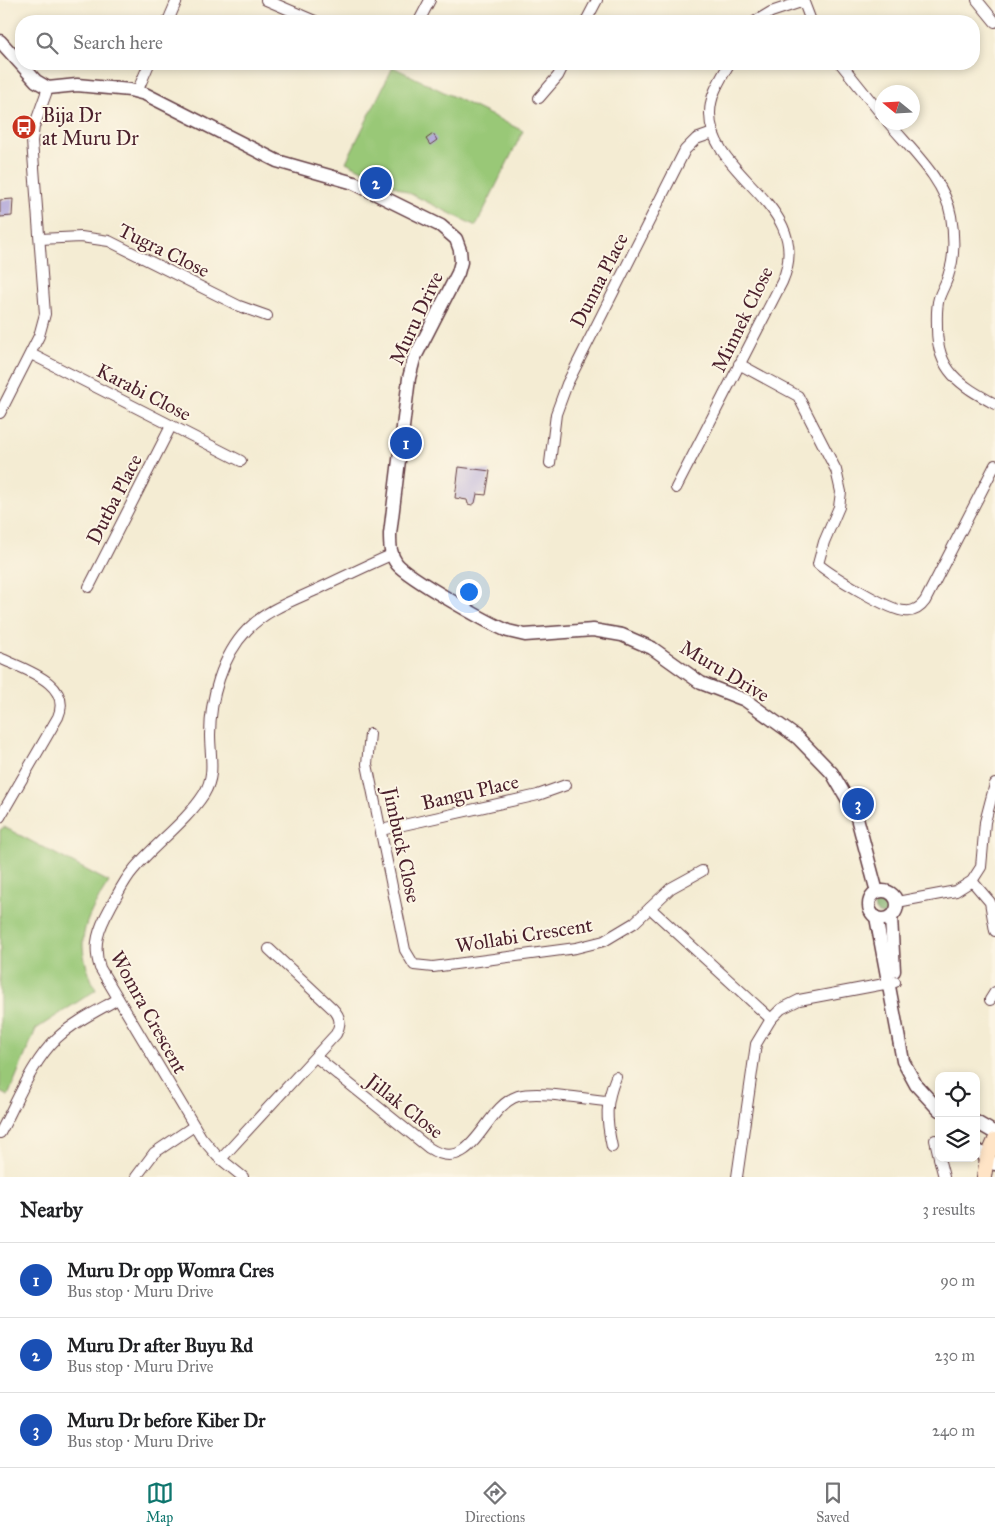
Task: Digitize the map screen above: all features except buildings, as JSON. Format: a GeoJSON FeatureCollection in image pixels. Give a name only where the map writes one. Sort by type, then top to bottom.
{"type":"FeatureCollection","features":[{"type":"Feature","properties":{"kind":"main road"},"geometry":{"type":"LineString","coordinates":[[984,1177],[986,1157],[995,1140]]}},
{"type":"Feature","properties":{"kind":"street"},"geometry":{"type":"LineString","coordinates":[[171,15],[177,0]]}},
{"type":"Feature","properties":{"kind":"street"},"geometry":{"type":"LineString","coordinates":[[266,0],[301,15]]}},
{"type":"Feature","properties":{"kind":"street"},"geometry":{"type":"LineString","coordinates":[[422,15],[430,0]]}},
{"type":"Feature","properties":{"kind":"street"},"geometry":{"type":"LineString","coordinates":[[589,15],[597,0]]}},
{"type":"Feature","properties":{"kind":"street"},"geometry":{"type":"LineString","coordinates":[[978,0],[995,22]]}},
{"type":"Feature","properties":{"kind":"street"},"geometry":{"type":"LineString","coordinates":[[766,15],[804,1],[809,15]]}},
{"type":"Feature","properties":{"kind":"street"},"geometry":{"type":"LineString","coordinates":[[0,42],[15,58]]}},
{"type":"Feature","properties":{"kind":"street"},"geometry":{"type":"LineString","coordinates":[[0,414],[31,354],[42,329],[45,314],[32,134],[48,88],[36,81],[26,70]]}},
{"type":"Feature","properties":{"kind":"street"},"geometry":{"type":"LineString","coordinates":[[137,92],[146,70]]}},
{"type":"Feature","properties":{"kind":"street"},"geometry":{"type":"LineString","coordinates":[[539,98],[554,82],[561,70]]}},
{"type":"Feature","properties":{"kind":"street","name":"Minnek Close"},"geometry":{"type":"LineString","coordinates":[[676,488],[786,274],[789,247],[779,219],[722,149],[713,133],[710,119],[711,104],[715,89],[725,70]]}},
{"type":"Feature","properties":{"kind":"street"},"geometry":{"type":"LineString","coordinates":[[846,70],[875,106]]}},
{"type":"Feature","properties":{"kind":"street","name":"Muru Drive"},"geometry":{"type":"LineString","coordinates":[[48,88],[77,85],[137,92],[283,164],[361,186],[441,226],[452,234],[458,244],[461,256],[458,273],[417,353],[409,378],[390,534],[391,555],[398,565],[409,574],[502,628],[525,635],[581,630],[622,635],[652,648],[701,683],[745,700],[798,738],[832,773],[856,814],[877,892]]}},
{"type":"Feature","properties":{"kind":"street"},"geometry":{"type":"LineString","coordinates":[[894,130],[939,186],[950,212],[951,267],[936,310],[938,346],[942,357],[949,371],[961,384],[995,404]]}},
{"type":"Feature","properties":{"kind":"street","name":"Dunna Place"},"geometry":{"type":"LineString","coordinates":[[550,463],[556,414],[566,384],[685,150],[692,142],[713,133]]}},
{"type":"Feature","properties":{"kind":"street","name":"Tugra Close"},"geometry":{"type":"LineString","coordinates":[[40,239],[81,237],[108,241],[239,306],[267,316]]}},
{"type":"Feature","properties":{"kind":"street","name":"Karabi Close"},"geometry":{"type":"LineString","coordinates":[[31,354],[242,461]]}},
{"type":"Feature","properties":{"kind":"street"},"geometry":{"type":"LineString","coordinates":[[739,364],[798,396],[836,470],[841,492],[839,507],[824,542],[818,564],[909,616],[925,601],[995,465]]}},
{"type":"Feature","properties":{"kind":"street","name":"Dutba Place"},"geometry":{"type":"LineString","coordinates":[[89,587],[171,426]]}},
{"type":"Feature","properties":{"kind":"street","name":"Womra Crescent"},"geometry":{"type":"LineString","coordinates":[[243,1177],[221,1159],[194,1126],[97,961],[95,948],[97,935],[131,872],[196,803],[208,786],[213,770],[210,730],[218,685],[222,670],[233,648],[248,629],[269,612],[391,555]]}},
{"type":"Feature","properties":{"kind":"street"},"geometry":{"type":"LineString","coordinates":[[0,658],[48,682],[58,692],[62,704],[58,716],[0,818]]}},
{"type":"Feature","properties":{"kind":"street","name":"Jimbuck Close"},"geometry":{"type":"LineString","coordinates":[[370,734],[368,764],[405,950],[411,962]]}},
{"type":"Feature","properties":{"kind":"street"},"geometry":{"type":"LineString","coordinates":[[897,902],[956,891],[972,881],[982,863],[985,822],[995,784]]}},
{"type":"Feature","properties":{"kind":"street","name":"Bangu Place"},"geometry":{"type":"LineString","coordinates":[[381,830],[538,795],[566,785]]}},
{"type":"Feature","properties":{"kind":"street","name":"Wollabi Crescent"},"geometry":{"type":"LineString","coordinates":[[411,962],[418,966],[433,967],[590,945],[615,936],[634,923],[676,884],[702,871]]}},
{"type":"Feature","properties":{"kind":"street"},"geometry":{"type":"LineString","coordinates":[[972,881],[990,902],[995,930]]}},
{"type":"Feature","properties":{"kind":"street"},"geometry":{"type":"LineString","coordinates":[[876,917],[884,919],[891,916],[896,910],[897,902],[890,892],[877,892],[871,898],[869,906],[876,917],[913,1062],[923,1079],[935,1092]]}},
{"type":"Feature","properties":{"kind":"street"},"geometry":{"type":"LineString","coordinates":[[650,908],[770,1019]]}},
{"type":"Feature","properties":{"kind":"street"},"geometry":{"type":"LineString","coordinates":[[891,916],[892,983],[903,1061],[916,1084],[935,1105]]}},
{"type":"Feature","properties":{"kind":"street"},"geometry":{"type":"LineString","coordinates":[[221,1159],[336,1034],[340,1020],[333,1009],[268,949]]}},
{"type":"Feature","properties":{"kind":"street"},"geometry":{"type":"LineString","coordinates":[[737,1177],[756,1044],[770,1019],[780,1010],[799,1000],[892,983]]}},
{"type":"Feature","properties":{"kind":"street"},"geometry":{"type":"LineString","coordinates":[[0,1133],[37,1063],[50,1046],[73,1026],[118,999]]}},
{"type":"Feature","properties":{"kind":"street","name":"Jillak Close"},"geometry":{"type":"LineString","coordinates":[[316,1057],[429,1148],[444,1156],[454,1156],[464,1152],[505,1103],[519,1096],[533,1095],[606,1101]]}},
{"type":"Feature","properties":{"kind":"street"},"geometry":{"type":"LineString","coordinates":[[612,1147],[608,1130],[606,1101],[616,1077]]}},
{"type":"Feature","properties":{"kind":"street"},"geometry":{"type":"LineString","coordinates":[[980,1124],[995,1133]]}},
{"type":"Feature","properties":{"kind":"street"},"geometry":{"type":"LineString","coordinates":[[136,1177],[154,1153],[194,1126]]}},
{"type":"Feature","properties":{"kind":"street"},"geometry":{"type":"LineString","coordinates":[[940,1162],[944,1177]]}},
{"type":"Feature","properties":{"kind":"green space"},"geometry":{"type":"Polygon","coordinates":[[[392,70],[399,70],[523,131],[476,226],[346,162],[392,70]]]}},
{"type":"Feature","properties":{"kind":"green space"},"geometry":{"type":"Polygon","coordinates":[[[4,827],[109,882],[92,910],[84,934],[83,947],[85,959],[96,990],[36,1029],[8,1096],[0,1092],[0,830],[4,827]]]}},
{"type":"Feature","properties":{"kind":"green space"},"geometry":{"type":"Polygon","coordinates":[[[883,897],[889,900],[892,906],[889,912],[883,915],[877,912],[874,906],[877,900],[883,897]]]}},
{"type":"Feature","properties":{"kind":"place","name":"Bija Dr at Muru Dr"},"geometry":{"type":"Point","coordinates":[24,127]}},
{"type":"Feature","properties":{"kind":"place","name":"Muru Dr after Buyu Rd"},"geometry":{"type":"Point","coordinates":[376,183]}},
{"type":"Feature","properties":{"kind":"place","name":"Muru Dr opp Womra Cres"},"geometry":{"type":"Point","coordinates":[406,443]}},
{"type":"Feature","properties":{"kind":"place","name":"Muru Dr before Kiber Dr"},"geometry":{"type":"Point","coordinates":[858,804]}}]}
